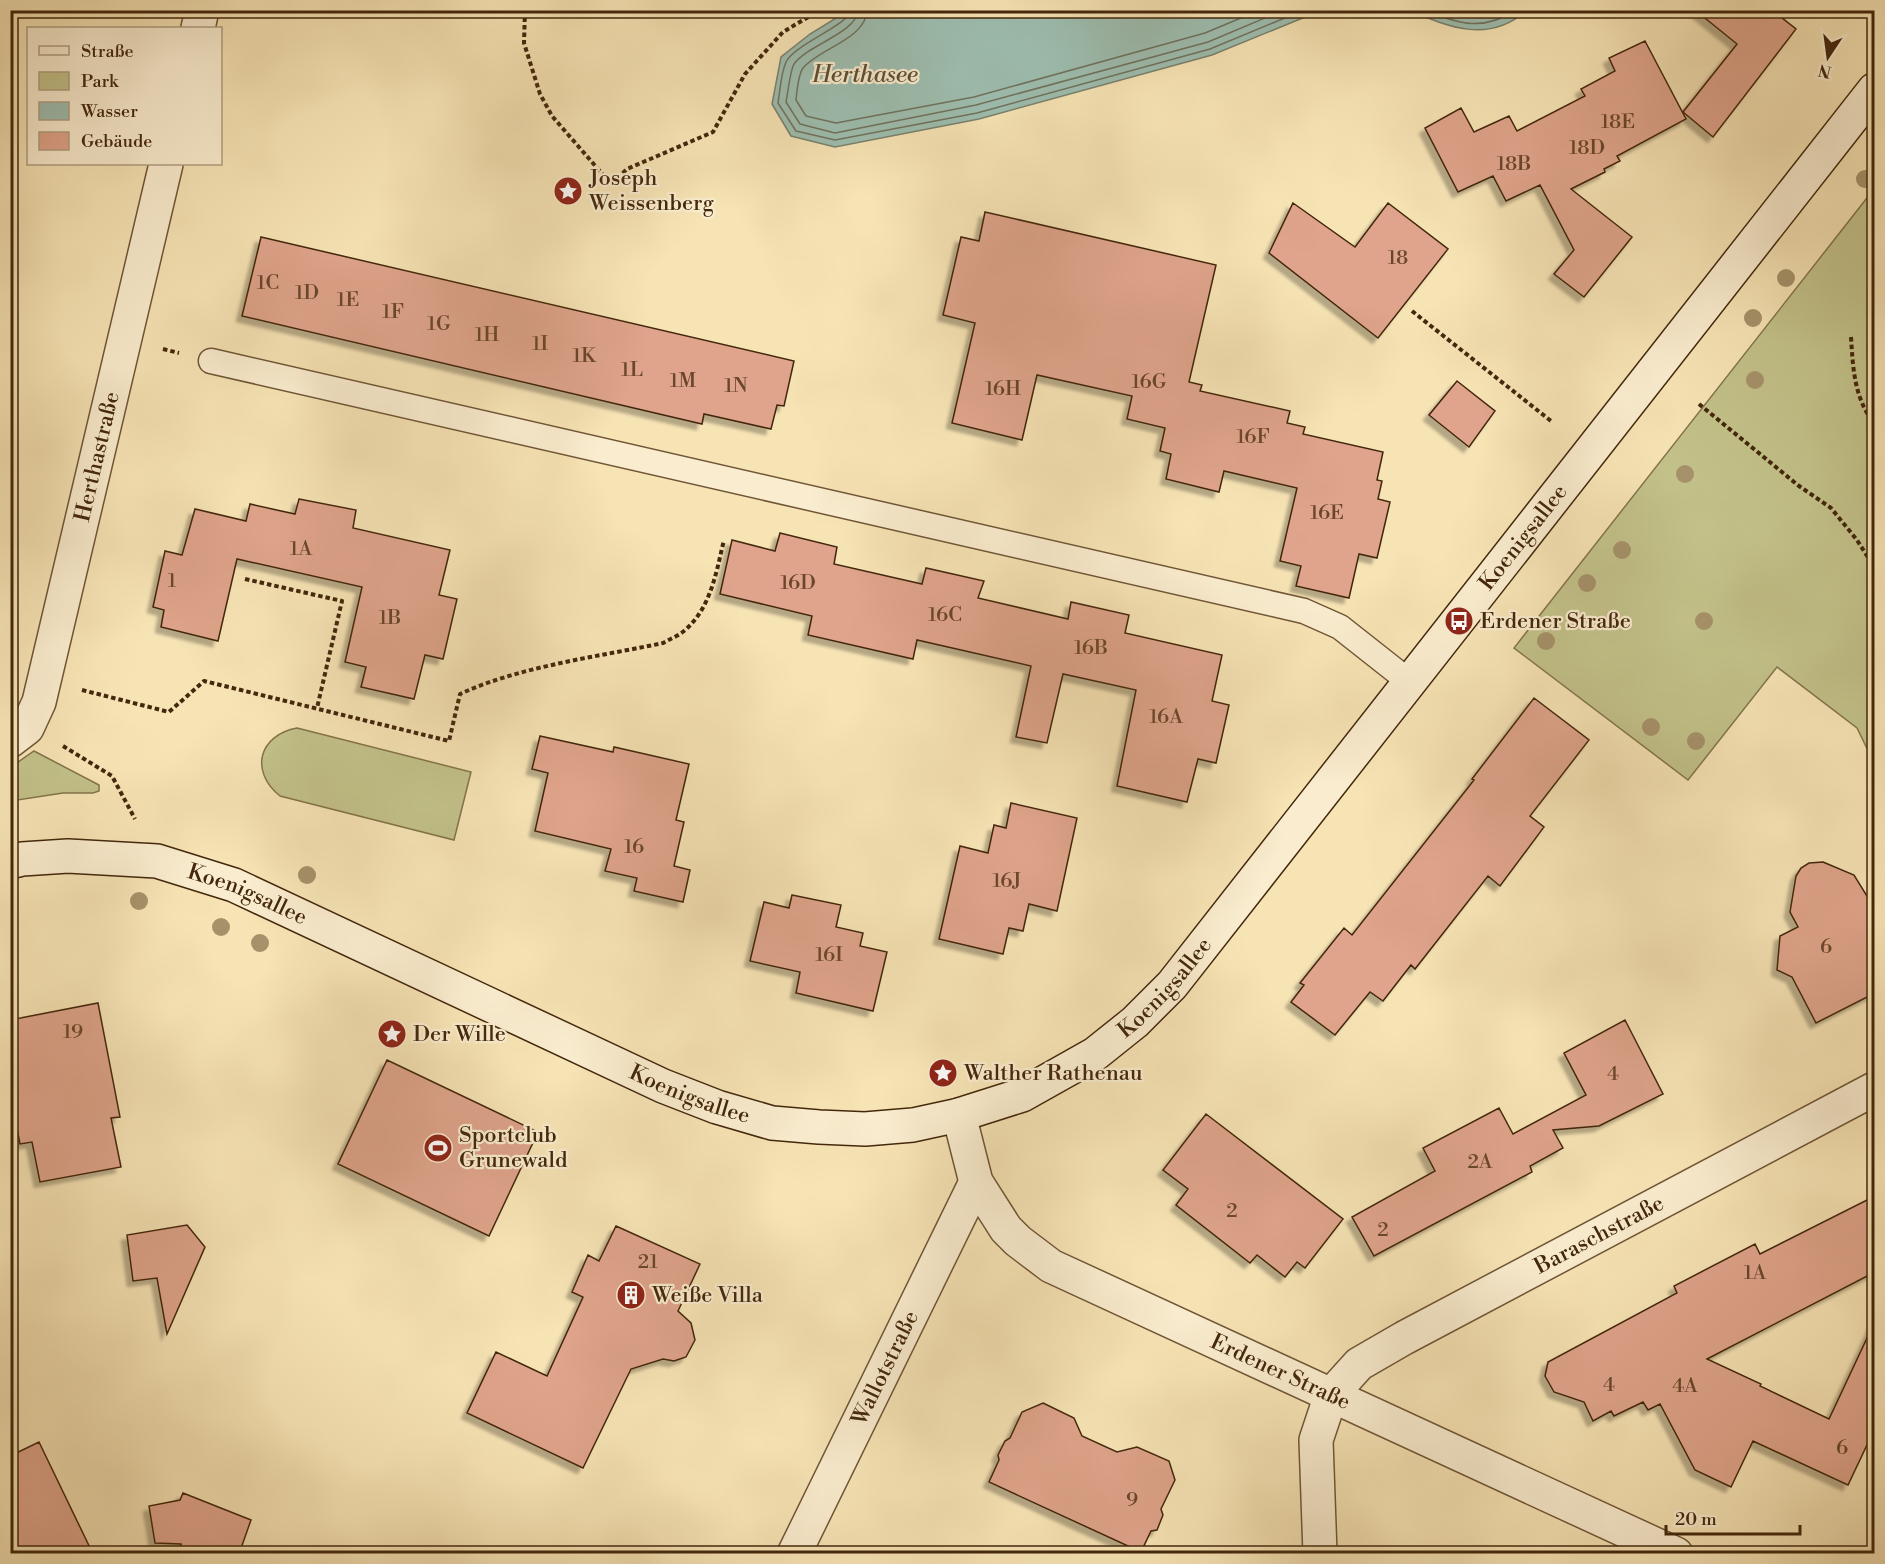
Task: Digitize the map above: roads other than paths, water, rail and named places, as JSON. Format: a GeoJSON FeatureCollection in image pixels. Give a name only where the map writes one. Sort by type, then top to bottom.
{"type":"FeatureCollection","features":[{"type":"Feature","properties":{"kind":"street"},"geometry":{"type":"LineString","coordinates":[[198,27],[202,10]]}},
{"type":"Feature","properties":{"kind":"street","name":"Koenigsallee"},"geometry":{"type":"LineString","coordinates":[[10,862],[68,856],[157,861],[234,885],[663,1086],[717,1107],[772,1123],[865,1129],[913,1125],[959,1115],[1022,1095],[1095,1054],[1135,1022],[1179,977],[1875,90]]}},
{"type":"Feature","properties":{"kind":"street","name":"Herthastraße"},"geometry":{"type":"LineString","coordinates":[[10,741],[27,728],[39,702],[166,165]]}},
{"type":"Feature","properties":{"kind":"street","name":"Baraschstraße"},"geometry":{"type":"LineString","coordinates":[[1332,1395],[1359,1364],[1404,1338],[1875,1089]]}},
{"type":"Feature","properties":{"kind":"street","name":"Erdener Straße"},"geometry":{"type":"LineString","coordinates":[[959,1115],[976,1182],[1006,1229],[1051,1266],[1676,1554]]}},
{"type":"Feature","properties":{"kind":"street","name":"Wallotstraße"},"geometry":{"type":"LineString","coordinates":[[794,1554],[976,1182]]}},
{"type":"Feature","properties":{"kind":"street"},"geometry":{"type":"LineString","coordinates":[[1320,1554],[1316,1440],[1332,1395]]}},
{"type":"Feature","properties":{"kind":"lane"},"geometry":{"type":"LineString","coordinates":[[211,361],[1304,611],[1340,627],[1411,683]]}},
{"type":"Feature","properties":{"kind":"water","name":"Herthasee"},"geometry":{"type":"Polygon","coordinates":[[[849,10],[1320,11],[1212,55],[979,119],[835,147],[791,136],[772,104],[781,57],[810,34],[849,10]]]}},
{"type":"Feature","properties":{"kind":"water"},"geometry":{"type":"Polygon","coordinates":[[[1411,11],[1526,11],[1512,21],[1484,30],[1455,27],[1411,11]]]}},
{"type":"Feature","properties":{"kind":"place","name":"Joseph Weissenberg"},"geometry":{"type":"Point","coordinates":[568,191]}},
{"type":"Feature","properties":{"kind":"place","name":"Erdener Straße"},"geometry":{"type":"Point","coordinates":[1459,621]}},
{"type":"Feature","properties":{"kind":"place","name":"Der Wille"},"geometry":{"type":"Point","coordinates":[392,1034]}},
{"type":"Feature","properties":{"kind":"place","name":"Walther Rathenau"},"geometry":{"type":"Point","coordinates":[943,1073]}},
{"type":"Feature","properties":{"kind":"place","name":"Sportclub Grunewald"},"geometry":{"type":"Point","coordinates":[438,1148]}},
{"type":"Feature","properties":{"kind":"place","name":"Weiße Villa"},"geometry":{"type":"Point","coordinates":[631,1295]}}]}
